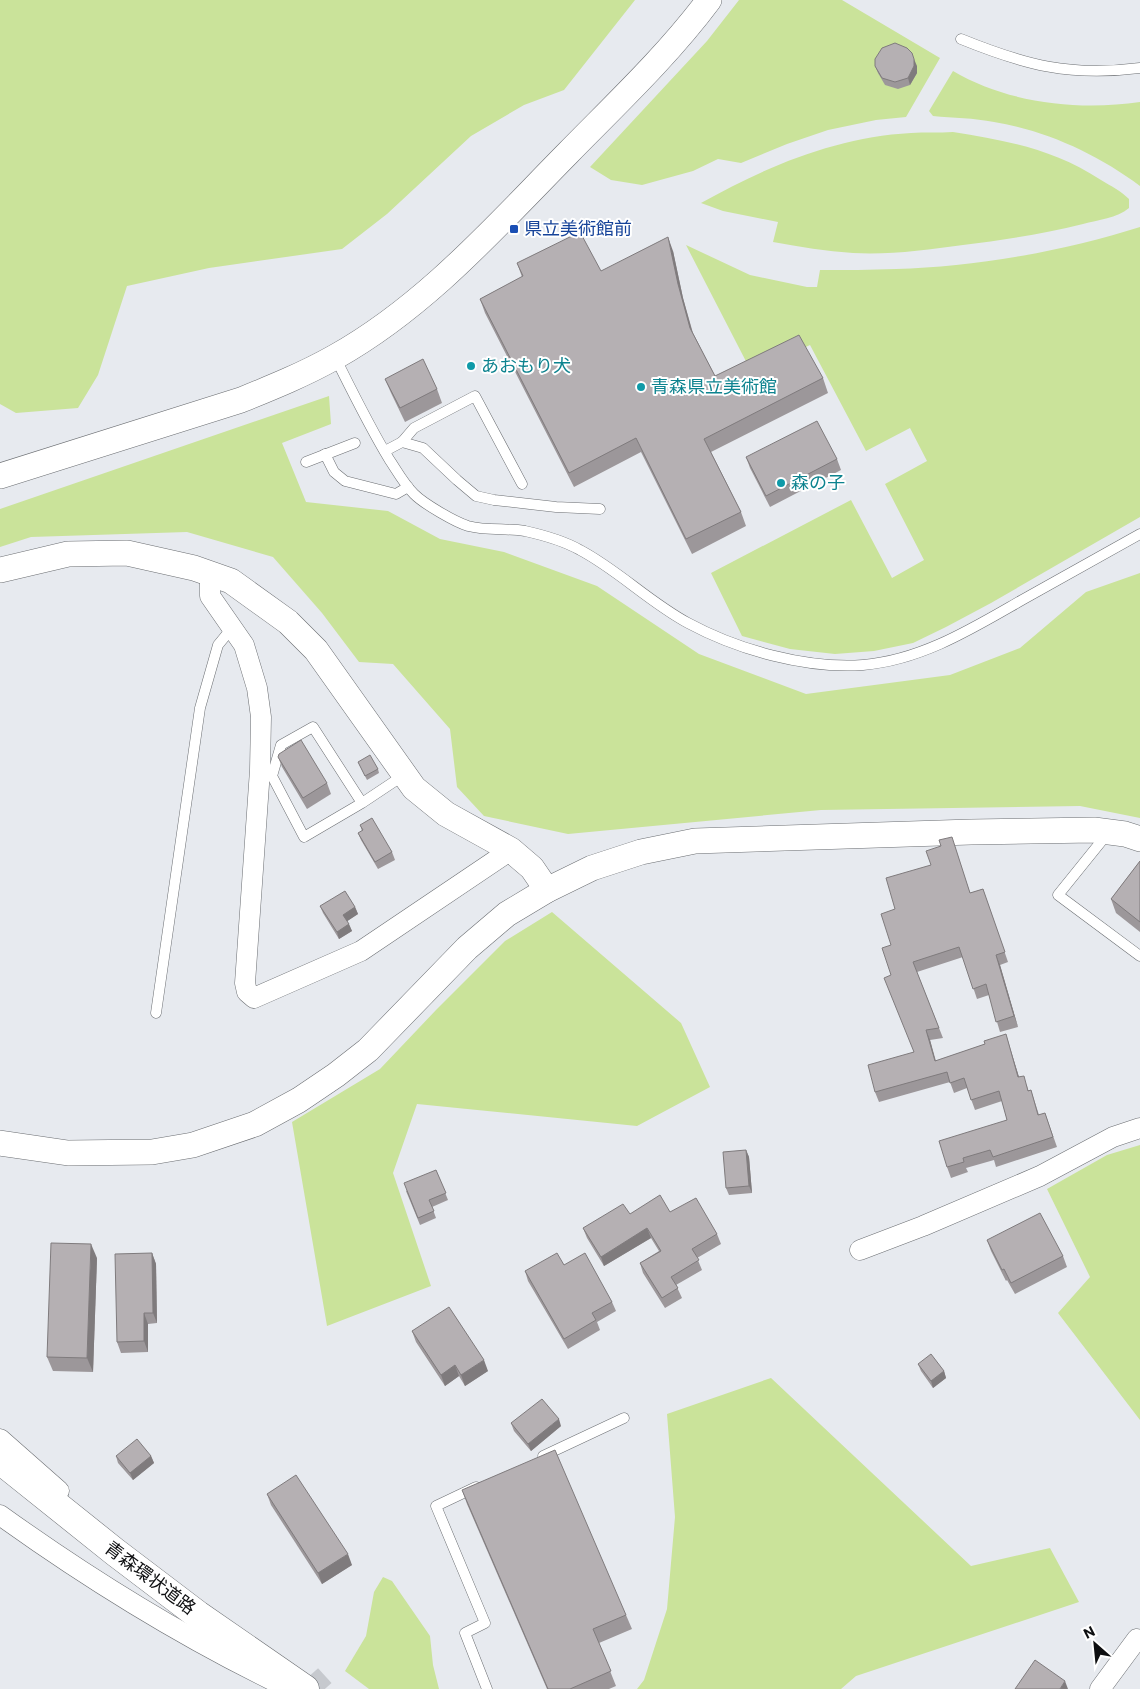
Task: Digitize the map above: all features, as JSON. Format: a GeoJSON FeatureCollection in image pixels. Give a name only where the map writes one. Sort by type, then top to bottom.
{"type":"FeatureCollection","features":[{"type":"Feature","properties":{"kind":"highway","name":"青森環状道路"},"geometry":{"type":"LineString","coordinates":[[0,1460],[64,1513],[137,1569],[306,1689]]}},
{"type":"Feature","properties":{"kind":"street"},"geometry":{"type":"LineString","coordinates":[[0,476],[241,400],[276,386],[334,357],[383,326],[416,301],[460,263],[632,87],[692,23],[710,0]]}},
{"type":"Feature","properties":{"kind":"street"},"geometry":{"type":"LineString","coordinates":[[0,570],[68,554],[127,553],[194,568],[231,581],[288,622],[316,650],[414,788],[446,814],[511,850],[532,868],[547,890]]}},
{"type":"Feature","properties":{"kind":"street"},"geometry":{"type":"LineString","coordinates":[[210,574],[210,596],[244,646],[257,688],[261,717],[260,770],[245,983],[247,992],[254,998],[361,951],[511,850]]}},
{"type":"Feature","properties":{"kind":"street"},"geometry":{"type":"LineString","coordinates":[[0,1143],[68,1153],[117,1154],[152,1152],[194,1146],[255,1124],[299,1100],[336,1076],[368,1050],[467,948],[507,914],[547,890],[592,868],[641,852],[695,841],[971,832],[1094,830],[1125,834],[1140,839]]}},
{"type":"Feature","properties":{"kind":"street"},"geometry":{"type":"LineString","coordinates":[[860,1250],[923,1226],[1040,1176],[1113,1137],[1140,1128]]}},
{"type":"Feature","properties":{"kind":"street"},"geometry":{"type":"LineString","coordinates":[[0,1440],[65,1496],[237,1627],[306,1689]]}},
{"type":"Feature","properties":{"kind":"street"},"geometry":{"type":"LineString","coordinates":[[0,1515],[53,1554],[188,1636],[291,1689]]}},
{"type":"Feature","properties":{"kind":"street"},"geometry":{"type":"LineString","coordinates":[[1100,1689],[1137,1639]]}},
{"type":"Feature","properties":{"kind":"lane"},"geometry":{"type":"LineString","coordinates":[[960,39],[1000,55],[1036,65],[1079,72],[1114,72],[1140,68]]}},
{"type":"Feature","properties":{"kind":"lane"},"geometry":{"type":"LineString","coordinates":[[334,357],[385,451],[414,495],[432,508],[466,526],[526,531],[554,539],[579,550],[687,623],[719,638],[786,659],[824,664],[864,665],[902,658],[934,648],[1140,534]]}},
{"type":"Feature","properties":{"kind":"lane"},"geometry":{"type":"LineString","coordinates":[[385,451],[402,442],[414,428],[475,396],[522,484]]}},
{"type":"Feature","properties":{"kind":"lane"},"geometry":{"type":"LineString","coordinates":[[402,442],[423,448],[476,496],[494,500],[556,507],[600,509]]}},
{"type":"Feature","properties":{"kind":"lane"},"geometry":{"type":"LineString","coordinates":[[306,462],[355,443]]}},
{"type":"Feature","properties":{"kind":"lane"},"geometry":{"type":"LineString","coordinates":[[325,454],[334,472],[345,480],[396,494],[408,486]]}},
{"type":"Feature","properties":{"kind":"lane"},"geometry":{"type":"LineString","coordinates":[[156,1014],[200,708],[218,645],[232,628]]}},
{"type":"Feature","properties":{"kind":"lane"},"geometry":{"type":"LineString","coordinates":[[362,803],[313,727],[281,745],[272,776],[304,837],[362,803],[405,774]]}},
{"type":"Feature","properties":{"kind":"lane"},"geometry":{"type":"LineString","coordinates":[[1108,832],[1058,895],[1140,956]]}},
{"type":"Feature","properties":{"kind":"lane"},"geometry":{"type":"LineString","coordinates":[[535,1460],[624,1418]]}},
{"type":"Feature","properties":{"kind":"lane"},"geometry":{"type":"LineString","coordinates":[[487,1689],[465,1632],[486,1623],[436,1506],[490,1481]]}},
{"type":"Feature","properties":{"kind":"green space"},"geometry":{"type":"Polygon","coordinates":[[[0,0],[635,0],[564,90],[524,105],[471,136],[387,214],[342,249],[209,268],[127,286],[98,375],[78,408],[16,413],[0,404],[0,0]]]}},
{"type":"Feature","properties":{"kind":"green space"},"geometry":{"type":"Polygon","coordinates":[[[739,0],[842,0],[940,58],[906,117],[876,120],[828,130],[741,163],[718,159],[693,171],[642,185],[611,180],[590,167],[707,41],[739,0]]]}},
{"type":"Feature","properties":{"kind":"green space"},"geometry":{"type":"Polygon","coordinates":[[[953,71],[996,91],[1044,102],[1068,105],[1116,105],[1140,102],[1140,186],[1124,174],[1089,154],[1033,131],[986,121],[933,116],[929,111],[953,71]]]}},
{"type":"Feature","properties":{"kind":"green space"},"geometry":{"type":"Polygon","coordinates":[[[953,132],[1011,143],[1065,161],[1083,169],[1123,194],[1129,199],[1129,208],[1107,218],[1068,228],[993,241],[894,253],[853,253],[773,242],[778,222],[723,211],[701,203],[750,177],[828,147],[883,136],[953,132]]]}},
{"type":"Feature","properties":{"kind":"green space"},"geometry":{"type":"Polygon","coordinates":[[[1140,227],[1140,517],[991,603],[913,643],[874,651],[835,654],[790,649],[742,636],[711,573],[851,500],[892,578],[924,560],[885,484],[927,461],[910,428],[866,451],[810,345],[752,373],[686,245],[750,275],[807,287],[817,287],[820,270],[926,268],[988,261],[1051,250],[1140,227]]]}},
{"type":"Feature","properties":{"kind":"green space"},"geometry":{"type":"Polygon","coordinates":[[[329,396],[331,424],[282,443],[306,502],[388,511],[440,539],[504,552],[597,586],[699,654],[806,694],[950,675],[1020,648],[1086,592],[1140,573],[1140,818],[1080,806],[821,810],[568,834],[484,816],[457,787],[450,729],[393,664],[359,662],[322,613],[273,557],[187,532],[31,537],[0,547],[0,509],[329,396]]]}},
{"type":"Feature","properties":{"kind":"green space"},"geometry":{"type":"Polygon","coordinates":[[[552,912],[681,1023],[710,1087],[637,1126],[417,1104],[393,1173],[431,1286],[327,1326],[292,1122],[380,1069],[505,941],[552,912]]]}},
{"type":"Feature","properties":{"kind":"green space"},"geometry":{"type":"Polygon","coordinates":[[[1140,1145],[1140,1420],[1058,1313],[1090,1277],[1047,1189],[1107,1155],[1140,1145]]]}},
{"type":"Feature","properties":{"kind":"green space"},"geometry":{"type":"Polygon","coordinates":[[[771,1378],[971,1566],[1050,1548],[1079,1602],[856,1676],[841,1689],[637,1689],[644,1680],[667,1609],[675,1517],[667,1414],[771,1378]]]}},
{"type":"Feature","properties":{"kind":"green space"},"geometry":{"type":"Polygon","coordinates":[[[383,1577],[392,1581],[430,1636],[433,1665],[439,1689],[369,1689],[345,1671],[366,1636],[374,1592],[383,1577]]]}},
{"type":"Feature","properties":{"kind":"building"},"geometry":{"type":"Polygon","coordinates":[[[895,43],[907,48],[912,53],[914,66],[908,78],[895,82],[882,78],[875,66],[875,59],[882,48],[895,43]]]}},
{"type":"Feature","properties":{"kind":"building"},"geometry":{"type":"Polygon","coordinates":[[[580,232],[601,271],[668,237],[690,328],[715,376],[799,335],[823,378],[704,439],[741,512],[686,539],[636,438],[569,473],[480,299],[523,276],[517,263],[580,232]]]}},
{"type":"Feature","properties":{"kind":"building"},"geometry":{"type":"Polygon","coordinates":[[[423,359],[437,389],[400,408],[385,379],[423,359]]]}},
{"type":"Feature","properties":{"kind":"building"},"geometry":{"type":"Polygon","coordinates":[[[817,421],[837,459],[766,496],[746,457],[817,421]]]}},
{"type":"Feature","properties":{"kind":"building"},"geometry":{"type":"Polygon","coordinates":[[[301,740],[327,783],[303,798],[278,757],[279,754],[301,740]]]}},
{"type":"Feature","properties":{"kind":"building"},"geometry":{"type":"Polygon","coordinates":[[[370,755],[378,769],[365,776],[358,762],[370,755]]]}},
{"type":"Feature","properties":{"kind":"building"},"geometry":{"type":"Polygon","coordinates":[[[372,818],[392,852],[375,862],[358,833],[363,830],[360,825],[372,818]]]}},
{"type":"Feature","properties":{"kind":"building"},"geometry":{"type":"Polygon","coordinates":[[[952,837],[970,893],[983,889],[1005,952],[996,955],[1014,1016],[996,1022],[986,984],[973,989],[959,947],[913,962],[939,1028],[926,1030],[935,1061],[985,1044],[984,1041],[1006,1034],[1018,1077],[1024,1076],[1028,1091],[1031,1090],[1038,1115],[1045,1113],[1053,1137],[993,1157],[990,1150],[963,1158],[964,1162],[947,1167],[939,1141],[1007,1120],[999,1091],[971,1100],[964,1078],[950,1083],[947,1072],[875,1092],[868,1065],[914,1052],[884,978],[891,975],[882,948],[891,945],[881,914],[895,909],[886,878],[931,865],[926,851],[941,846],[939,840],[952,837]]]}},
{"type":"Feature","properties":{"kind":"building"},"geometry":{"type":"Polygon","coordinates":[[[1140,861],[1140,922],[1111,899],[1140,861]]]}},
{"type":"Feature","properties":{"kind":"building"},"geometry":{"type":"Polygon","coordinates":[[[345,891],[355,907],[343,915],[349,924],[337,932],[320,906],[345,891]]]}},
{"type":"Feature","properties":{"kind":"building"},"geometry":{"type":"Polygon","coordinates":[[[746,1150],[749,1186],[726,1188],[723,1152],[746,1150]]]}},
{"type":"Feature","properties":{"kind":"building"},"geometry":{"type":"Polygon","coordinates":[[[436,1170],[446,1193],[429,1200],[434,1211],[418,1218],[404,1183],[436,1170]]]}},
{"type":"Feature","properties":{"kind":"building"},"geometry":{"type":"Polygon","coordinates":[[[660,1195],[670,1212],[696,1198],[717,1234],[692,1249],[699,1260],[671,1277],[678,1288],[662,1298],[640,1263],[661,1251],[647,1228],[601,1257],[583,1228],[623,1204],[630,1214],[660,1195]]]}},
{"type":"Feature","properties":{"kind":"building"},"geometry":{"type":"Polygon","coordinates":[[[1040,1213],[1063,1256],[1011,1283],[1004,1269],[1002,1270],[987,1240],[1040,1213]]]}},
{"type":"Feature","properties":{"kind":"building"},"geometry":{"type":"Polygon","coordinates":[[[51,1243],[91,1244],[87,1358],[47,1357],[51,1243]]]}},
{"type":"Feature","properties":{"kind":"building"},"geometry":{"type":"Polygon","coordinates":[[[152,1253],[153,1313],[144,1313],[144,1341],[117,1342],[115,1254],[152,1253]]]}},
{"type":"Feature","properties":{"kind":"building"},"geometry":{"type":"Polygon","coordinates":[[[557,1253],[564,1265],[585,1253],[612,1302],[592,1313],[596,1320],[564,1339],[525,1271],[557,1253]]]}},
{"type":"Feature","properties":{"kind":"building"},"geometry":{"type":"Polygon","coordinates":[[[449,1307],[484,1360],[461,1375],[455,1365],[441,1375],[412,1331],[449,1307]]]}},
{"type":"Feature","properties":{"kind":"building"},"geometry":{"type":"Polygon","coordinates":[[[931,1354],[944,1371],[931,1381],[918,1364],[931,1354]]]}},
{"type":"Feature","properties":{"kind":"building"},"geometry":{"type":"Polygon","coordinates":[[[542,1399],[559,1419],[528,1444],[511,1423],[542,1399]]]}},
{"type":"Feature","properties":{"kind":"building"},"geometry":{"type":"Polygon","coordinates":[[[137,1439],[151,1456],[130,1473],[116,1456],[137,1439]]]}},
{"type":"Feature","properties":{"kind":"building"},"geometry":{"type":"Polygon","coordinates":[[[555,1450],[626,1615],[593,1629],[611,1671],[570,1689],[548,1689],[462,1490],[555,1450]]]}},
{"type":"Feature","properties":{"kind":"building"},"geometry":{"type":"Polygon","coordinates":[[[296,1475],[348,1554],[318,1573],[267,1494],[296,1475]]]}},
{"type":"Feature","properties":{"kind":"building"},"geometry":{"type":"Polygon","coordinates":[[[1035,1660],[1065,1681],[1060,1689],[1015,1689],[1035,1660]]]}},
{"type":"Feature","properties":{"kind":"tunnel"},"geometry":{"type":"LineString","coordinates":[[310,1689],[332,1669]]}},
{"type":"Feature","properties":{"kind":"place","name":"県立美術館前"},"geometry":{"type":"Point","coordinates":[514,229]}},
{"type":"Feature","properties":{"kind":"place","name":"あおもり犬"},"geometry":{"type":"Point","coordinates":[471,366]}},
{"type":"Feature","properties":{"kind":"place","name":"青森県立美術館"},"geometry":{"type":"Point","coordinates":[641,387]}},
{"type":"Feature","properties":{"kind":"place","name":"森の子"},"geometry":{"type":"Point","coordinates":[781,483]}}]}
